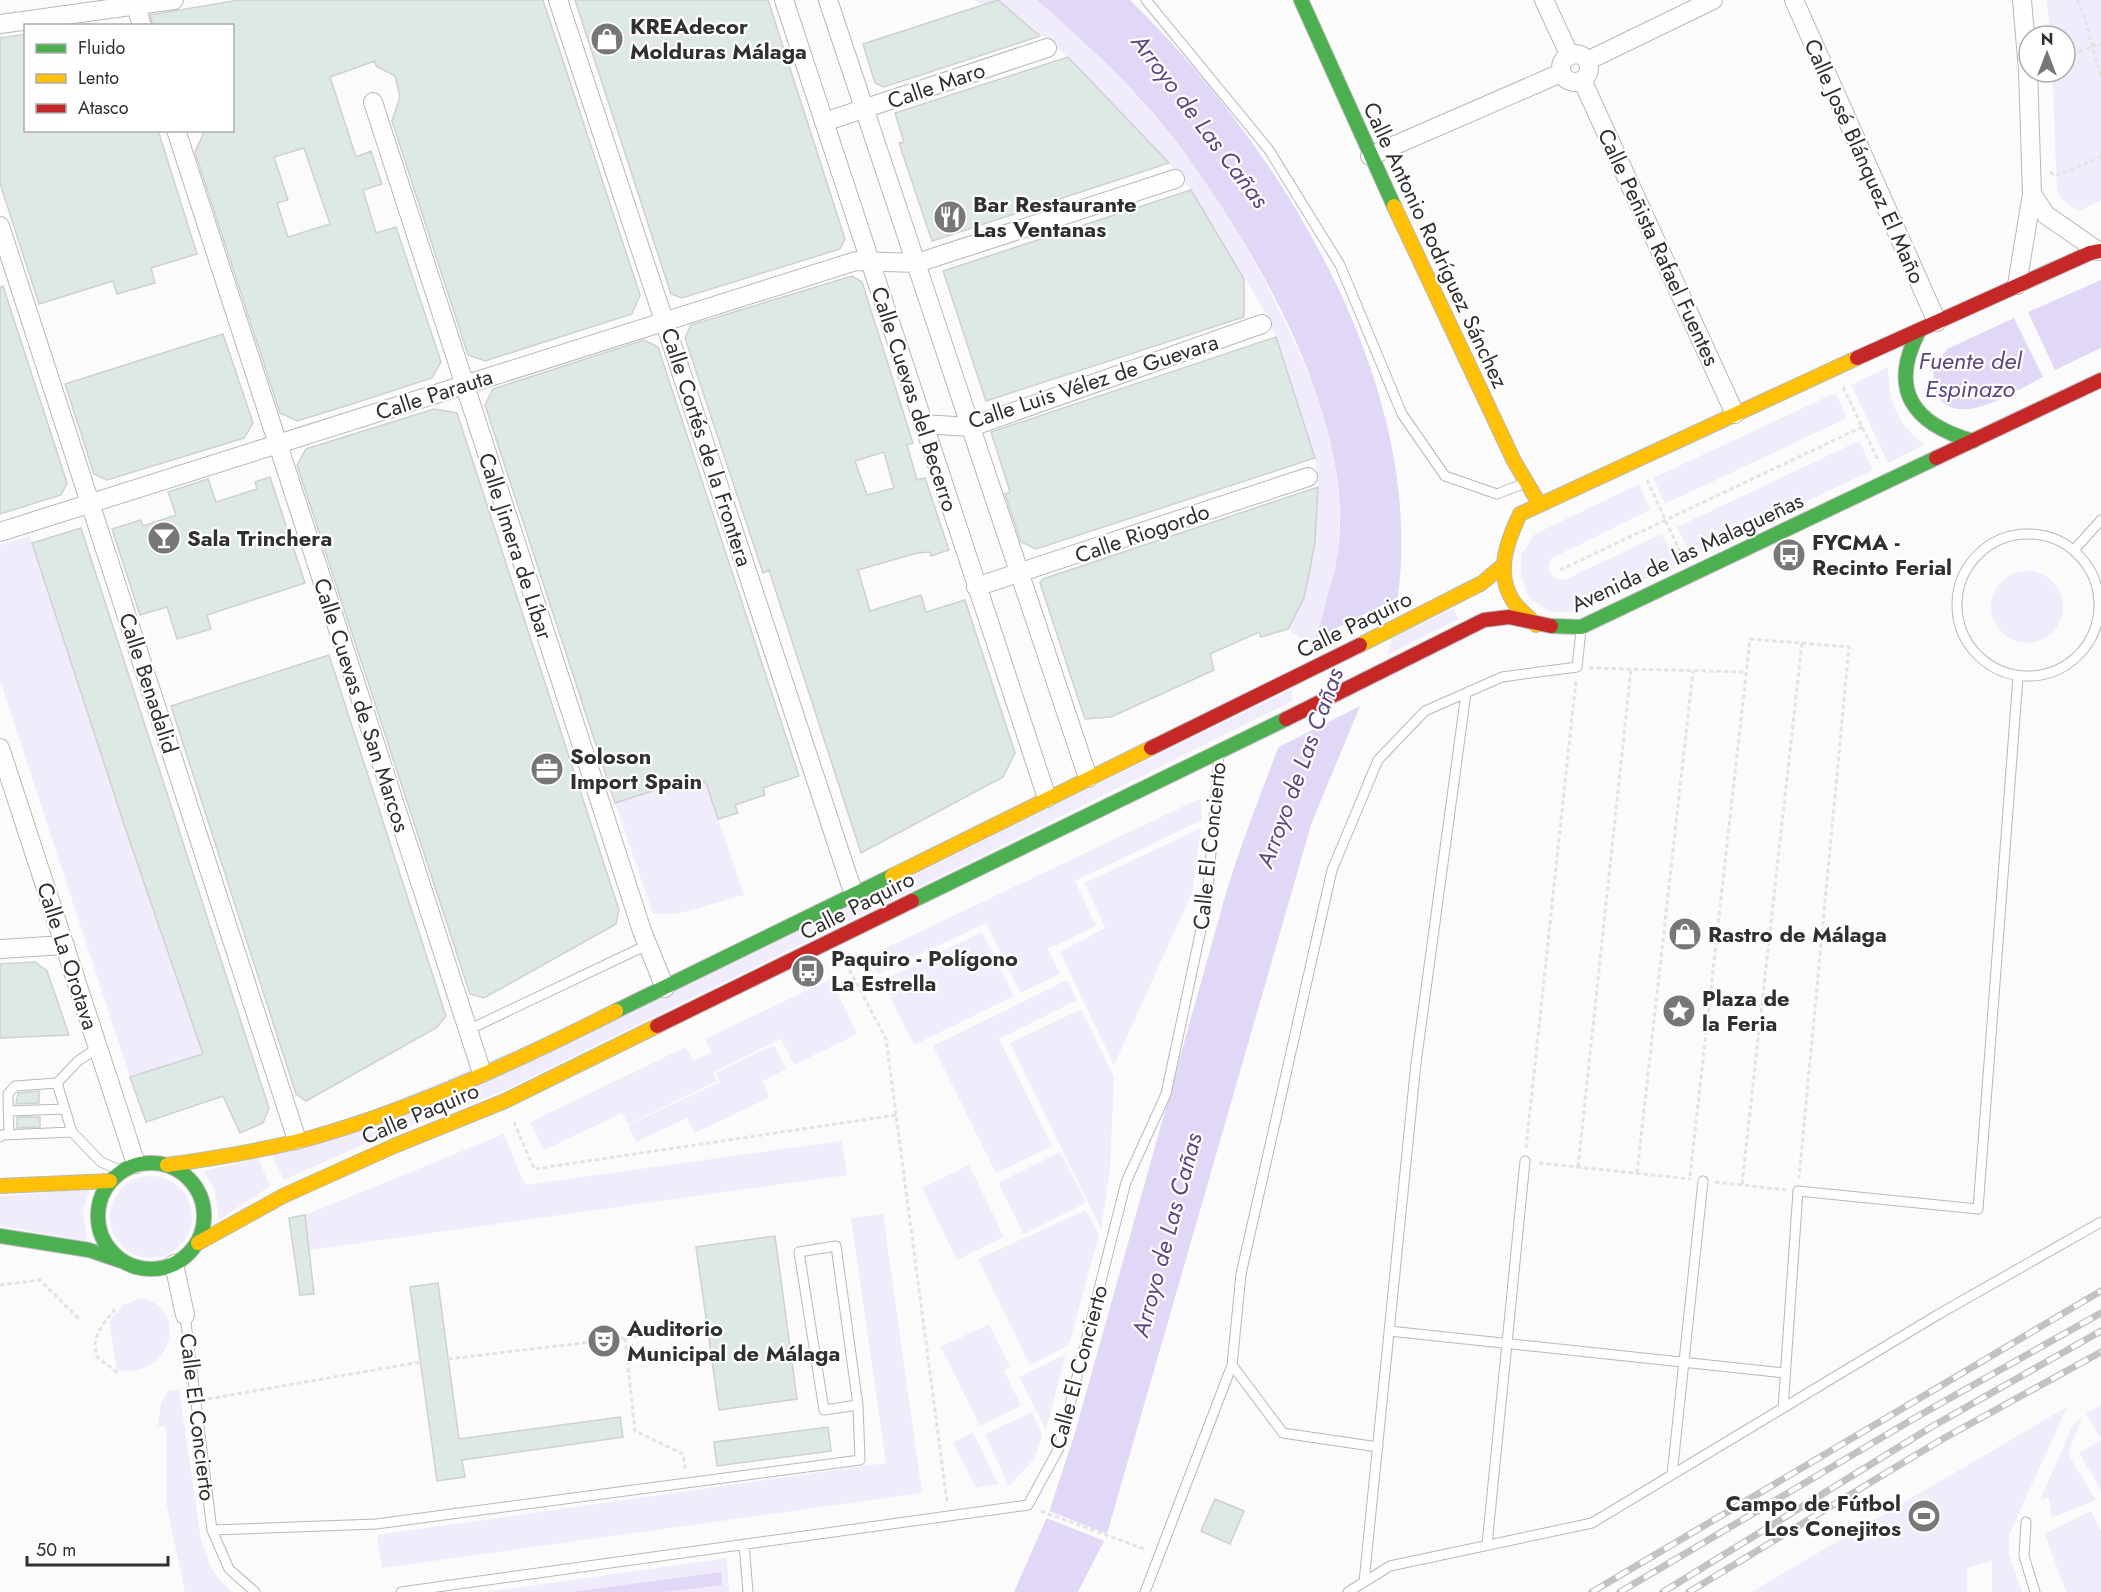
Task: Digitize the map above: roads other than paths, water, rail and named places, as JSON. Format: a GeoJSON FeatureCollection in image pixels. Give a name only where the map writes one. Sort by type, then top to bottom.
{"type":"FeatureCollection","features":[{"type":"Feature","properties":{"kind":"main road","name":"Calle Antonio Rodríguez Sánchez"},"geometry":{"type":"LineString","coordinates":[[1301,0],[1370,156],[1527,483],[1540,505]]}},
{"type":"Feature","properties":{"kind":"main road"},"geometry":{"type":"LineString","coordinates":[[1537,625],[1512,600],[1502,566],[1509,535],[1520,514],[2100,249]]}},
{"type":"Feature","properties":{"kind":"main road"},"geometry":{"type":"LineString","coordinates":[[1919,331],[1907,357],[1906,382],[1911,402],[1925,422],[1947,435],[1973,441]]}},
{"type":"Feature","properties":{"kind":"main road","name":"Avenida de las Malagueñas"},"geometry":{"type":"LineString","coordinates":[[1537,625],[1581,627],[2101,380]]}},
{"type":"Feature","properties":{"kind":"main road","name":"Calle Paquiro"},"geometry":{"type":"LineString","coordinates":[[167,1165],[200,1162],[315,1138],[482,1073],[854,895],[1400,626],[1482,584],[1502,566]]}},
{"type":"Feature","properties":{"kind":"main road","name":"Calle Paquiro"},"geometry":{"type":"LineString","coordinates":[[198,1243],[283,1196],[394,1146],[505,1101],[845,933],[1382,673],[1484,620],[1509,617],[1537,625]]}},
{"type":"Feature","properties":{"kind":"main road"},"geometry":{"type":"LineString","coordinates":[[0,1236],[90,1250],[143,1270],[161,1269],[174,1264],[193,1251],[205,1220],[202,1197],[188,1177],[167,1165],[129,1167],[110,1181],[100,1198],[97,1217],[100,1236],[111,1252],[124,1262]]}},
{"type":"Feature","properties":{"kind":"main road"},"geometry":{"type":"LineString","coordinates":[[0,1186],[110,1181]]}},
{"type":"Feature","properties":{"kind":"street"},"geometry":{"type":"LineString","coordinates":[[0,24],[174,0]]}},
{"type":"Feature","properties":{"kind":"street","name":"Calle Cortés de la Frontera"},"geometry":{"type":"LineString","coordinates":[[558,0],[854,895]]}},
{"type":"Feature","properties":{"kind":"street","name":"Calle Cuevas del Becerro"},"geometry":{"type":"LineString","coordinates":[[784,0],[1047,798]]}},
{"type":"Feature","properties":{"kind":"street","name":"Calle Cuevas del Becerro"},"geometry":{"type":"LineString","coordinates":[[828,0],[1088,778]]}},
{"type":"Feature","properties":{"kind":"street"},"geometry":{"type":"LineString","coordinates":[[1544,0],[1578,58],[1588,72],[1582,80],[1568,81],[1562,73],[1563,61],[1578,58],[1713,0]]}},
{"type":"Feature","properties":{"kind":"street","name":"Calle José Blánquez El Maño"},"geometry":{"type":"LineString","coordinates":[[1794,0],[1937,322]]}},
{"type":"Feature","properties":{"kind":"street"},"geometry":{"type":"LineString","coordinates":[[2017,285],[2032,194],[2028,71],[2022,0]]}},
{"type":"Feature","properties":{"kind":"street"},"geometry":{"type":"LineString","coordinates":[[136,6],[141,24]]}},
{"type":"Feature","properties":{"kind":"street","name":"Calle Maro"},"geometry":{"type":"LineString","coordinates":[[825,122],[1047,48]]}},
{"type":"Feature","properties":{"kind":"street"},"geometry":{"type":"LineString","coordinates":[[1370,156],[1562,73]]}},
{"type":"Feature","properties":{"kind":"street","name":"Calle Peñista Rafael Fuentes"},"geometry":{"type":"LineString","coordinates":[[1582,80],[1735,414]]}},
{"type":"Feature","properties":{"kind":"street","name":"Calle Jimera de Líbar"},"geometry":{"type":"LineString","coordinates":[[373,102],[647,945],[665,987]]}},
{"type":"Feature","properties":{"kind":"street","name":"Calle Cuevas de San Marcos"},"geometry":{"type":"LineString","coordinates":[[177,132],[482,1073]]}},
{"type":"Feature","properties":{"kind":"street"},"geometry":{"type":"LineString","coordinates":[[917,263],[1175,179]]}},
{"type":"Feature","properties":{"kind":"street"},"geometry":{"type":"LineString","coordinates":[[2032,194],[2046,215],[2100,249]]}},
{"type":"Feature","properties":{"kind":"street","name":"Calle Benadalid"},"geometry":{"type":"LineString","coordinates":[[0,226],[297,1140]]}},
{"type":"Feature","properties":{"kind":"street","name":"Calle Parauta"},"geometry":{"type":"LineString","coordinates":[[0,531],[856,261],[917,263]]}},
{"type":"Feature","properties":{"kind":"street","name":"Calle Luis Vélez de Guevara"},"geometry":{"type":"LineString","coordinates":[[922,424],[971,427],[1262,324]]}},
{"type":"Feature","properties":{"kind":"street","name":"Calle Riogordo"},"geometry":{"type":"LineString","coordinates":[[976,587],[1308,477]]}},
{"type":"Feature","properties":{"kind":"street","name":"Calle La Orotava"},"geometry":{"type":"LineString","coordinates":[[0,748],[99,1047],[129,1167]]}},
{"type":"Feature","properties":{"kind":"street"},"geometry":{"type":"LineString","coordinates":[[0,949],[65,945]]}},
{"type":"Feature","properties":{"kind":"street","name":"Calle El Concierto"},"geometry":{"type":"LineString","coordinates":[[174,1264],[185,1315]]}},
{"type":"Feature","properties":{"kind":"lane"},"geometry":{"type":"LineString","coordinates":[[1146,0],[1269,150],[1340,265],[1402,414],[1445,476],[1497,494],[1527,483]]}},
{"type":"Feature","properties":{"kind":"lane"},"geometry":{"type":"LineString","coordinates":[[2074,550],[2101,520]]}},
{"type":"Feature","properties":{"kind":"lane"},"geometry":{"type":"LineString","coordinates":[[2025,534],[2050,537],[2074,550],[2090,569],[2096,582],[2100,607],[2090,643],[2073,661],[2051,673],[2018,676],[1994,669],[1979,658],[1964,638],[1956,614],[1958,590],[1967,567],[1984,548],[2000,539],[2025,534]]}},
{"type":"Feature","properties":{"kind":"lane"},"geometry":{"type":"LineString","coordinates":[[1145,1592],[1232,1365],[1241,1274],[1332,870],[1378,760],[1425,711],[1502,676],[1577,667],[1581,627]]}},
{"type":"Feature","properties":{"kind":"lane"},"geometry":{"type":"LineString","coordinates":[[1783,1408],[1798,1191],[1978,1209],[2018,676]]}},
{"type":"Feature","properties":{"kind":"lane"},"geometry":{"type":"LineString","coordinates":[[1364,1582],[1416,1064],[1466,693]]}},
{"type":"Feature","properties":{"kind":"lane","name":"Calle El Concierto"},"geometry":{"type":"LineString","coordinates":[[401,1592],[1028,1505],[1059,1448],[1126,1182],[1166,1094],[1207,901],[1220,750]]}},
{"type":"Feature","properties":{"kind":"lane"},"geometry":{"type":"LineString","coordinates":[[468,1030],[647,945]]}},
{"type":"Feature","properties":{"kind":"lane"},"geometry":{"type":"LineString","coordinates":[[72,1132],[4,1136],[8,1094],[15,1086],[57,1083],[78,1061],[99,1047]]}},
{"type":"Feature","properties":{"kind":"lane"},"geometry":{"type":"LineString","coordinates":[[57,1083],[72,1132],[101,1162],[129,1167]]}},
{"type":"Feature","properties":{"kind":"lane"},"geometry":{"type":"LineString","coordinates":[[8,1111],[65,1109]]}},
{"type":"Feature","properties":{"kind":"lane"},"geometry":{"type":"LineString","coordinates":[[1487,1545],[1525,1161]]}},
{"type":"Feature","properties":{"kind":"lane"},"geometry":{"type":"LineString","coordinates":[[1672,1475],[1703,1180]]}},
{"type":"Feature","properties":{"kind":"lane"},"geometry":{"type":"LineString","coordinates":[[1348,1592],[1390,1566],[1592,1523],[2101,1222]]}},
{"type":"Feature","properties":{"kind":"lane"},"geometry":{"type":"LineString","coordinates":[[212,1530],[376,1524],[860,1460],[858,1405],[836,1246],[799,1252],[824,1410],[858,1405]]}},
{"type":"Feature","properties":{"kind":"lane","name":"Calle El Concierto"},"geometry":{"type":"LineString","coordinates":[[185,1315],[212,1530],[229,1569],[255,1592]]}},
{"type":"Feature","properties":{"kind":"lane"},"geometry":{"type":"LineString","coordinates":[[1389,1331],[1785,1373]]}},
{"type":"Feature","properties":{"kind":"lane"},"geometry":{"type":"LineString","coordinates":[[1232,1365],[1283,1433],[1378,1447]]}},
{"type":"Feature","properties":{"kind":"lane"},"geometry":{"type":"LineString","coordinates":[[2025,1522],[2024,1556],[2035,1592]]}},
{"type":"Feature","properties":{"kind":"lane"},"geometry":{"type":"LineString","coordinates":[[744,1544],[748,1592]]}},
{"type":"Feature","properties":{"kind":"water","name":"Arroyo de Las Cañas"},"geometry":{"type":"Polygon","coordinates":[[[1037,0],[1130,0],[1185,58],[1238,124],[1287,195],[1330,271],[1365,351],[1389,432],[1401,515],[1398,596],[1395,609],[1365,694],[1311,825],[1106,1537],[1078,1592],[1014,1592],[1048,1515],[1074,1436],[1226,893],[1315,642],[1337,559],[1340,501],[1332,447],[1316,393],[1295,339],[1241,237],[1182,149],[1149,109],[1094,52],[1037,0]]]}},
{"type":"Feature","properties":{"kind":"water","name":"Fuente del Espinazo"},"geometry":{"type":"Polygon","coordinates":[[[2101,280],[2101,348],[2055,370],[2028,312],[2101,280]]]}},
{"type":"Feature","properties":{"kind":"water","name":"Fuente del Espinazo"},"geometry":{"type":"Polygon","coordinates":[[[2014,318],[2043,377],[1986,405],[1971,409],[1957,409],[1944,404],[1935,392],[1933,369],[1947,349],[2014,318]]]}},
{"type":"Feature","properties":{"kind":"water"},"geometry":{"type":"Polygon","coordinates":[[[721,1572],[722,1585],[664,1592],[572,1592],[721,1572]]]}},
{"type":"Feature","properties":{"kind":"railway"},"geometry":{"type":"LineString","coordinates":[[1592,1592],[2101,1291]]}},
{"type":"Feature","properties":{"kind":"railway"},"geometry":{"type":"LineString","coordinates":[[1620,1592],[1920,1415],[2101,1313]]}},
{"type":"Feature","properties":{"kind":"railway"},"geometry":{"type":"LineString","coordinates":[[1663,1592],[1933,1426],[2101,1331]]}},
{"type":"Feature","properties":{"kind":"railway"},"geometry":{"type":"LineString","coordinates":[[1689,1592],[1939,1441],[2101,1352]]}},
{"type":"Feature","properties":{"kind":"place","name":"KREAdecor Molduras Málaga"},"geometry":{"type":"Point","coordinates":[607,39]}},
{"type":"Feature","properties":{"kind":"place","name":"Bar Restaurante Las Ventanas"},"geometry":{"type":"Point","coordinates":[950,217]}},
{"type":"Feature","properties":{"kind":"place","name":"Sala Trinchera"},"geometry":{"type":"Point","coordinates":[164,538]}},
{"type":"Feature","properties":{"kind":"place","name":"FYCMA - Recinto Ferial"},"geometry":{"type":"Point","coordinates":[1789,555]}},
{"type":"Feature","properties":{"kind":"place","name":"Soloson Import Spain"},"geometry":{"type":"Point","coordinates":[547,769]}},
{"type":"Feature","properties":{"kind":"place","name":"Rastro de Málaga"},"geometry":{"type":"Point","coordinates":[1685,934]}},
{"type":"Feature","properties":{"kind":"place","name":"Paquiro - Polígono La Estrella"},"geometry":{"type":"Point","coordinates":[808,971]}},
{"type":"Feature","properties":{"kind":"place","name":"Plaza de la Feria"},"geometry":{"type":"Point","coordinates":[1679,1011]}},
{"type":"Feature","properties":{"kind":"place","name":"Auditorio Municipal de Málaga"},"geometry":{"type":"Point","coordinates":[604,1341]}},
{"type":"Feature","properties":{"kind":"place","name":"Campo de Fútbol Los Conejitos"},"geometry":{"type":"Point","coordinates":[1924,1516]}}]}
